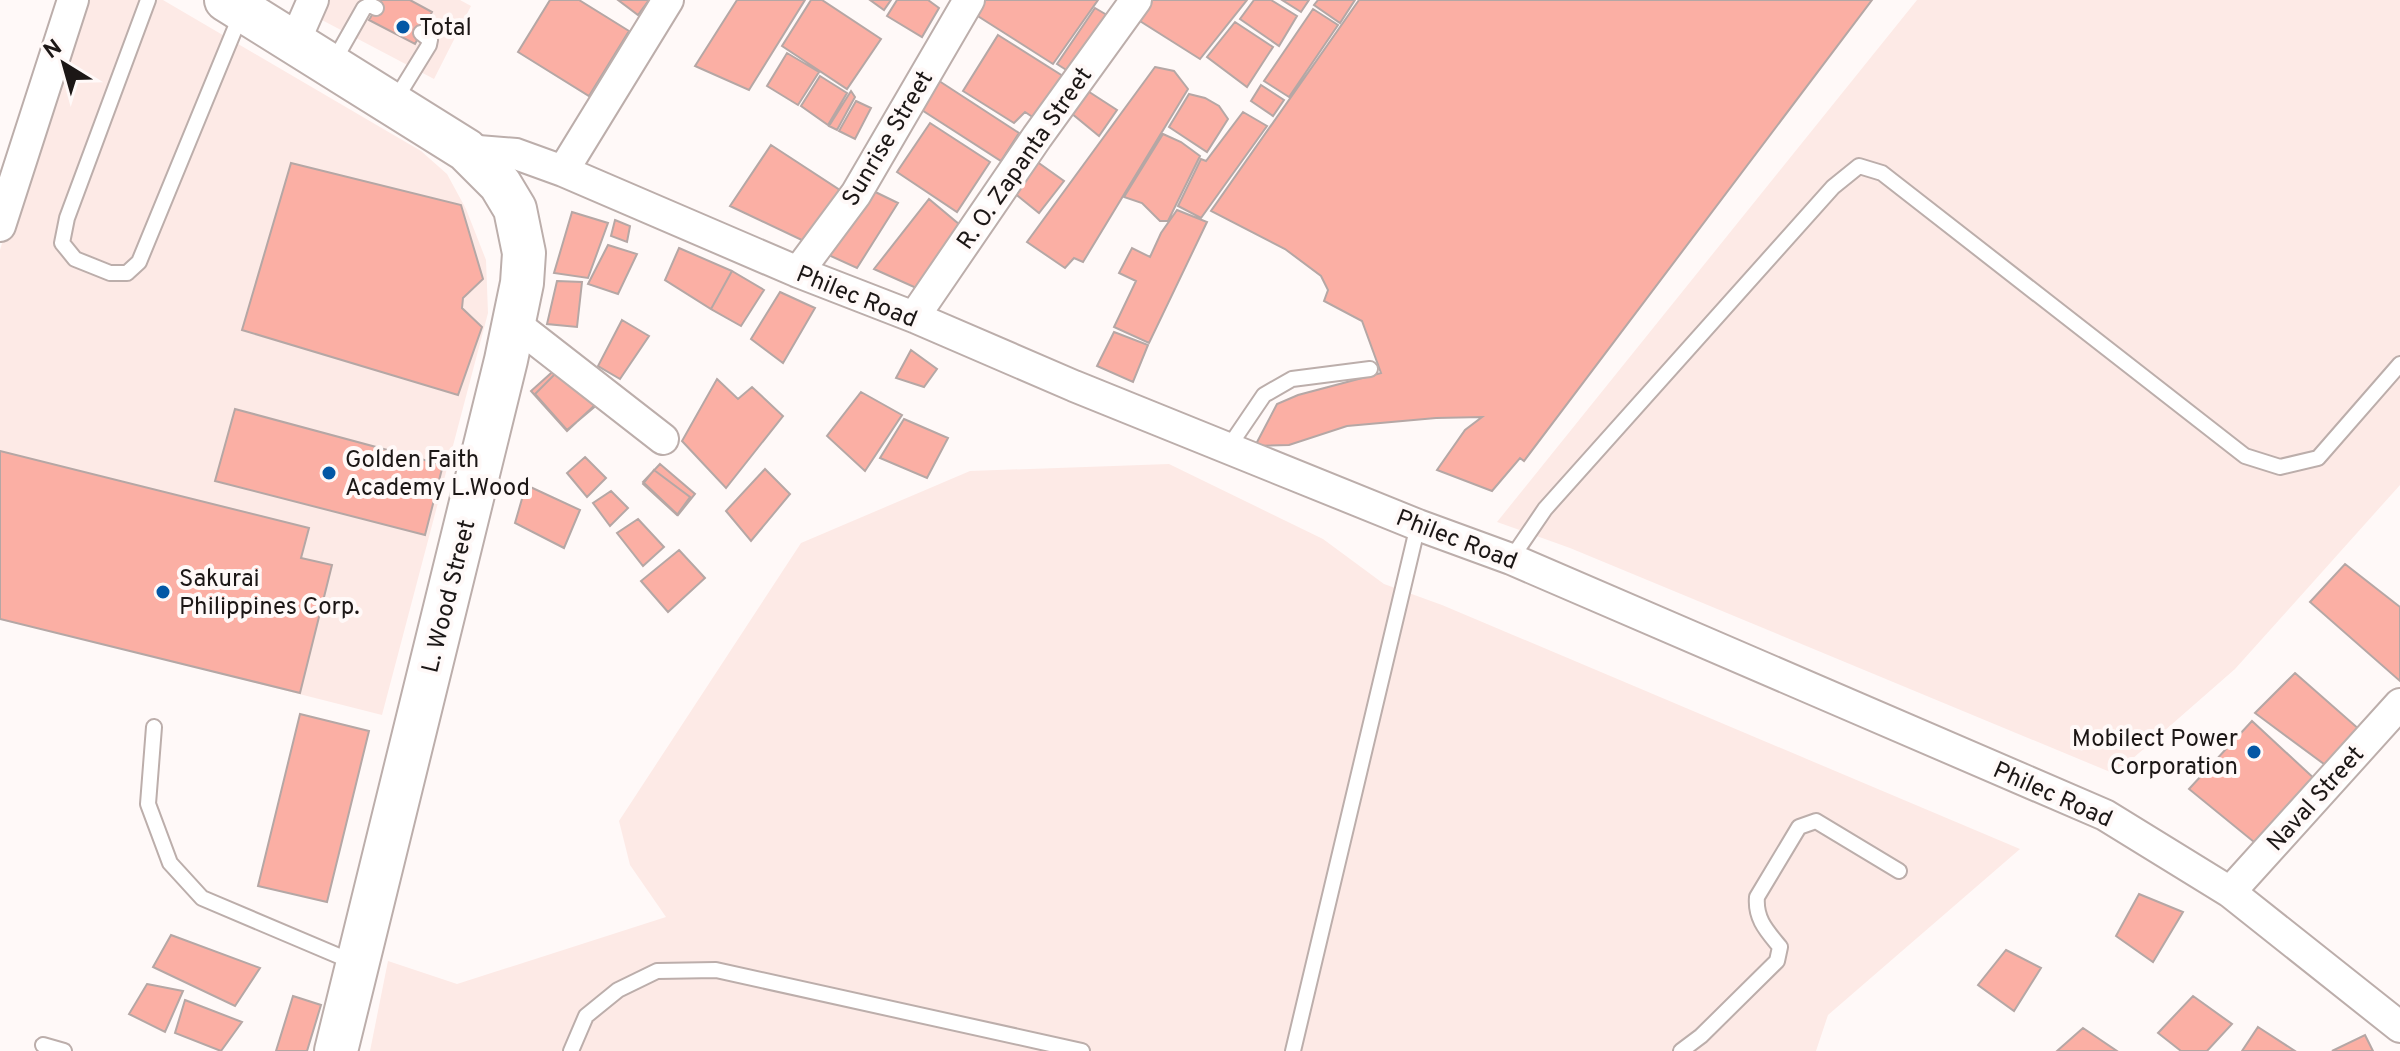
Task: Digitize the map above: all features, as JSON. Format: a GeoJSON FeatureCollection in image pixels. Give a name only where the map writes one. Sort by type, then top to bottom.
{"type":"FeatureCollection","features":[{"type":"Feature","properties":{"kind":"main road","name":"L. Wood Street"},"geometry":{"type":"LineString","coordinates":[[235,5],[466,150],[500,184],[519,221],[523,267],[514,323],[336,1051]]}},
{"type":"Feature","properties":{"kind":"street"},"geometry":{"type":"LineString","coordinates":[[0,226],[73,0]]}},
{"type":"Feature","properties":{"kind":"street"},"geometry":{"type":"LineString","coordinates":[[295,41],[313,0]]}},
{"type":"Feature","properties":{"kind":"street"},"geometry":{"type":"LineString","coordinates":[[563,171],[668,0]]}},
{"type":"Feature","properties":{"kind":"street","name":"Sunrise Street"},"geometry":{"type":"LineString","coordinates":[[798,272],[856,194],[969,0]]}},
{"type":"Feature","properties":{"kind":"street","name":"R. O. Zapanta Street"},"geometry":{"type":"LineString","coordinates":[[914,317],[1037,137],[1136,0]]}},
{"type":"Feature","properties":{"kind":"street","name":"Philec Road"},"geometry":{"type":"LineString","coordinates":[[466,150],[516,154],[563,171],[798,272],[1228,448],[1511,559],[2105,815],[2230,892],[2400,1027]]}},
{"type":"Feature","properties":{"kind":"street"},"geometry":{"type":"LineString","coordinates":[[514,323],[663,439]]}},
{"type":"Feature","properties":{"kind":"street","name":"Naval Street"},"geometry":{"type":"LineString","coordinates":[[2230,892],[2400,704]]}},
{"type":"Feature","properties":{"kind":"lane"},"geometry":{"type":"LineString","coordinates":[[148,0],[67,218],[62,243],[75,259],[110,273],[127,273],[139,262],[235,5]]}},
{"type":"Feature","properties":{"kind":"lane"},"geometry":{"type":"LineString","coordinates":[[332,65],[364,8],[370,5],[376,8]]}},
{"type":"Feature","properties":{"kind":"lane"},"geometry":{"type":"LineString","coordinates":[[393,104],[429,45],[430,40],[421,33]]}},
{"type":"Feature","properties":{"kind":"lane"},"geometry":{"type":"LineString","coordinates":[[1511,559],[1555,498],[1833,187],[1859,166],[1882,173],[2245,456],[2280,467],[2318,458],[2400,364]]}},
{"type":"Feature","properties":{"kind":"lane"},"geometry":{"type":"LineString","coordinates":[[1228,448],[1264,395],[1292,379],[1370,369]]}},
{"type":"Feature","properties":{"kind":"lane"},"geometry":{"type":"LineString","coordinates":[[1293,1051],[1418,525]]}},
{"type":"Feature","properties":{"kind":"lane"},"geometry":{"type":"LineString","coordinates":[[154,727],[148,804],[170,863],[202,898],[356,964]]}},
{"type":"Feature","properties":{"kind":"lane"},"geometry":{"type":"LineString","coordinates":[[1681,1051],[1701,1036],[1777,961],[1780,947],[1760,921],[1757,897],[1799,827],[1816,821],[1899,871]]}},
{"type":"Feature","properties":{"kind":"lane"},"geometry":{"type":"LineString","coordinates":[[571,1051],[586,1016],[618,990],[657,971],[716,970],[1082,1051]]}},
{"type":"Feature","properties":{"kind":"lane"},"geometry":{"type":"LineString","coordinates":[[43,1045],[64,1051]]}},
{"type":"Feature","properties":{"kind":"shaded area"},"geometry":{"type":"Polygon","coordinates":[[[76,0],[163,0],[421,151],[447,174],[466,209],[486,260],[488,313],[382,715],[0,618],[0,250],[76,0]]]}},
{"type":"Feature","properties":{"kind":"shaded area"},"geometry":{"type":"Polygon","coordinates":[[[329,0],[460,0],[471,6],[434,79],[320,19],[329,0]]]}},
{"type":"Feature","properties":{"kind":"shaded area"},"geometry":{"type":"Polygon","coordinates":[[[1917,0],[2400,0],[2400,485],[2235,669],[2115,774],[1570,548],[1497,522],[1917,0]]]}},
{"type":"Feature","properties":{"kind":"shaded area"},"geometry":{"type":"Polygon","coordinates":[[[1169,464],[1323,539],[1384,584],[1442,605],[2020,849],[1828,1015],[1816,1051],[370,1051],[388,961],[457,984],[666,917],[630,865],[619,821],[801,543],[970,471],[1169,464]]]}},
{"type":"Feature","properties":{"kind":"building","name":"Total"},"geometry":{"type":"Polygon","coordinates":[[[381,0],[410,0],[432,12],[415,44],[369,20],[381,0]]]}},
{"type":"Feature","properties":{"kind":"building"},"geometry":{"type":"Polygon","coordinates":[[[550,0],[579,0],[629,31],[589,96],[518,52],[550,0]]]}},
{"type":"Feature","properties":{"kind":"building"},"geometry":{"type":"Polygon","coordinates":[[[618,0],[649,0],[638,15],[618,0]]]}},
{"type":"Feature","properties":{"kind":"building"},"geometry":{"type":"Polygon","coordinates":[[[737,0],[805,0],[749,90],[695,66],[737,0]]]}},
{"type":"Feature","properties":{"kind":"building"},"geometry":{"type":"Polygon","coordinates":[[[811,0],[822,0],[881,39],[847,89],[782,46],[811,0]]]}},
{"type":"Feature","properties":{"kind":"building"},"geometry":{"type":"Polygon","coordinates":[[[870,0],[891,0],[884,10],[870,0]]]}},
{"type":"Feature","properties":{"kind":"building"},"geometry":{"type":"Polygon","coordinates":[[[897,0],[928,0],[939,8],[922,37],[887,16],[897,0]]]}},
{"type":"Feature","properties":{"kind":"building"},"geometry":{"type":"Polygon","coordinates":[[[982,0],[1098,0],[1053,64],[973,13],[982,0]]]}},
{"type":"Feature","properties":{"kind":"building"},"geometry":{"type":"Polygon","coordinates":[[[1144,0],[1247,0],[1200,59],[1132,16],[1144,0]]]}},
{"type":"Feature","properties":{"kind":"building"},"geometry":{"type":"Polygon","coordinates":[[[1254,0],[1271,0],[1297,16],[1279,46],[1240,19],[1254,0]]]}},
{"type":"Feature","properties":{"kind":"building"},"geometry":{"type":"Polygon","coordinates":[[[1282,0],[1309,0],[1301,12],[1282,0]]]}},
{"type":"Feature","properties":{"kind":"building"},"geometry":{"type":"Polygon","coordinates":[[[1318,0],[1355,0],[1340,23],[1314,5],[1318,0]]]}},
{"type":"Feature","properties":{"kind":"building"},"geometry":{"type":"Polygon","coordinates":[[[1359,0],[1872,0],[1524,461],[1520,458],[1492,491],[1437,470],[1465,430],[1482,417],[1347,426],[1289,445],[1255,446],[1277,404],[1298,395],[1381,373],[1362,321],[1324,301],[1328,290],[1321,276],[1285,249],[1211,211],[1359,0]]]}},
{"type":"Feature","properties":{"kind":"building"},"geometry":{"type":"Polygon","coordinates":[[[1095,8],[1112,18],[1071,73],[1057,64],[1095,8]]]}},
{"type":"Feature","properties":{"kind":"building"},"geometry":{"type":"Polygon","coordinates":[[[1313,9],[1338,25],[1289,97],[1264,81],[1313,9]]]}},
{"type":"Feature","properties":{"kind":"building"},"geometry":{"type":"Polygon","coordinates":[[[1235,22],[1273,47],[1247,87],[1207,57],[1235,22]]]}},
{"type":"Feature","properties":{"kind":"building"},"geometry":{"type":"Polygon","coordinates":[[[998,35],[1066,78],[1034,118],[1025,112],[1014,123],[963,91],[998,35]]]}},
{"type":"Feature","properties":{"kind":"building"},"geometry":{"type":"Polygon","coordinates":[[[787,53],[819,72],[798,105],[767,86],[787,53]]]}},
{"type":"Feature","properties":{"kind":"building"},"geometry":{"type":"Polygon","coordinates":[[[1155,67],[1174,71],[1188,89],[1083,262],[1074,258],[1065,268],[1027,242],[1155,67]]]}},
{"type":"Feature","properties":{"kind":"building"},"geometry":{"type":"Polygon","coordinates":[[[820,76],[847,93],[828,125],[801,106],[820,76]]]}},
{"type":"Feature","properties":{"kind":"building"},"geometry":{"type":"Polygon","coordinates":[[[933,77],[1019,133],[1001,161],[914,105],[933,77]]]}},
{"type":"Feature","properties":{"kind":"building"},"geometry":{"type":"Polygon","coordinates":[[[1261,85],[1284,100],[1273,116],[1251,101],[1261,85]]]}},
{"type":"Feature","properties":{"kind":"building"},"geometry":{"type":"Polygon","coordinates":[[[1080,86],[1117,110],[1099,136],[1065,108],[1080,86]]]}},
{"type":"Feature","properties":{"kind":"building"},"geometry":{"type":"Polygon","coordinates":[[[851,91],[855,97],[837,130],[829,126],[851,91]]]}},
{"type":"Feature","properties":{"kind":"building"},"geometry":{"type":"Polygon","coordinates":[[[1189,94],[1219,106],[1228,119],[1207,152],[1169,127],[1189,94]]]}},
{"type":"Feature","properties":{"kind":"building"},"geometry":{"type":"Polygon","coordinates":[[[856,101],[871,108],[855,139],[839,131],[856,101]]]}},
{"type":"Feature","properties":{"kind":"building"},"geometry":{"type":"Polygon","coordinates":[[[1243,112],[1267,126],[1201,218],[1178,206],[1201,159],[1206,161],[1243,112]]]}},
{"type":"Feature","properties":{"kind":"building"},"geometry":{"type":"Polygon","coordinates":[[[930,123],[990,162],[957,212],[897,172],[930,123]]]}},
{"type":"Feature","properties":{"kind":"building"},"geometry":{"type":"Polygon","coordinates":[[[1163,134],[1200,156],[1168,221],[1160,221],[1142,203],[1124,197],[1163,134]]]}},
{"type":"Feature","properties":{"kind":"building"},"geometry":{"type":"Polygon","coordinates":[[[771,145],[852,198],[806,242],[730,206],[771,145]]]}},
{"type":"Feature","properties":{"kind":"building"},"geometry":{"type":"Polygon","coordinates":[[[1036,161],[1064,181],[1039,213],[1013,192],[1036,161]]]}},
{"type":"Feature","properties":{"kind":"building"},"geometry":{"type":"Polygon","coordinates":[[[291,163],[461,205],[483,279],[463,298],[462,308],[482,327],[458,395],[242,330],[291,163]]]}},
{"type":"Feature","properties":{"kind":"building"},"geometry":{"type":"Polygon","coordinates":[[[863,186],[898,203],[857,268],[822,252],[863,186]]]}},
{"type":"Feature","properties":{"kind":"building"},"geometry":{"type":"Polygon","coordinates":[[[929,199],[966,230],[923,291],[874,269],[929,199]]]}},
{"type":"Feature","properties":{"kind":"building"},"geometry":{"type":"Polygon","coordinates":[[[1177,210],[1207,222],[1149,343],[1114,327],[1136,281],[1119,273],[1132,248],[1150,257],[1161,233],[1177,210]]]}},
{"type":"Feature","properties":{"kind":"building"},"geometry":{"type":"Polygon","coordinates":[[[572,212],[608,223],[588,278],[554,273],[572,212]]]}},
{"type":"Feature","properties":{"kind":"building"},"geometry":{"type":"Polygon","coordinates":[[[615,220],[630,226],[627,242],[611,236],[615,220]]]}},
{"type":"Feature","properties":{"kind":"building"},"geometry":{"type":"Polygon","coordinates":[[[608,245],[637,254],[618,294],[588,284],[608,245]]]}},
{"type":"Feature","properties":{"kind":"building"},"geometry":{"type":"Polygon","coordinates":[[[679,248],[732,271],[711,309],[665,280],[679,248]]]}},
{"type":"Feature","properties":{"kind":"building"},"geometry":{"type":"Polygon","coordinates":[[[732,271],[764,290],[741,326],[711,309],[732,271]]]}},
{"type":"Feature","properties":{"kind":"building"},"geometry":{"type":"Polygon","coordinates":[[[557,281],[582,282],[577,327],[547,324],[557,281]]]}},
{"type":"Feature","properties":{"kind":"building"},"geometry":{"type":"Polygon","coordinates":[[[780,292],[815,308],[783,363],[751,339],[780,292]]]}},
{"type":"Feature","properties":{"kind":"building"},"geometry":{"type":"Polygon","coordinates":[[[622,320],[649,336],[620,379],[598,366],[622,320]]]}},
{"type":"Feature","properties":{"kind":"building"},"geometry":{"type":"Polygon","coordinates":[[[1114,332],[1148,345],[1133,382],[1097,366],[1114,332]]]}},
{"type":"Feature","properties":{"kind":"building"},"geometry":{"type":"Polygon","coordinates":[[[911,350],[937,369],[924,387],[896,378],[911,350]]]}},
{"type":"Feature","properties":{"kind":"building"},"geometry":{"type":"Polygon","coordinates":[[[559,366],[596,404],[567,431],[531,391],[559,366]]]}},
{"type":"Feature","properties":{"kind":"building"},"geometry":{"type":"Polygon","coordinates":[[[559,370],[598,404],[567,430],[535,394],[559,370]]]}},
{"type":"Feature","properties":{"kind":"building"},"geometry":{"type":"Polygon","coordinates":[[[717,379],[738,399],[752,387],[783,416],[726,488],[682,441],[717,379]]]}},
{"type":"Feature","properties":{"kind":"building"},"geometry":{"type":"Polygon","coordinates":[[[861,392],[902,415],[865,471],[827,436],[861,392]]]}},
{"type":"Feature","properties":{"kind":"building","name":"Golden Faith Academy L.Wood"},"geometry":{"type":"Polygon","coordinates":[[[235,409],[443,465],[425,535],[215,481],[235,409]]]}},
{"type":"Feature","properties":{"kind":"building"},"geometry":{"type":"Polygon","coordinates":[[[904,419],[948,438],[927,478],[880,458],[904,419]]]}},
{"type":"Feature","properties":{"kind":"building","name":"Sakurai Philippines Corp."},"geometry":{"type":"Polygon","coordinates":[[[0,451],[309,528],[301,558],[332,565],[300,693],[0,619],[0,451]]]}},
{"type":"Feature","properties":{"kind":"building"},"geometry":{"type":"Polygon","coordinates":[[[585,457],[606,478],[587,497],[567,473],[585,457]]]}},
{"type":"Feature","properties":{"kind":"building"},"geometry":{"type":"Polygon","coordinates":[[[660,464],[695,494],[678,515],[643,482],[660,464]]]}},
{"type":"Feature","properties":{"kind":"building"},"geometry":{"type":"Polygon","coordinates":[[[765,469],[790,494],[751,541],[726,511],[765,469]]]}},
{"type":"Feature","properties":{"kind":"building"},"geometry":{"type":"Polygon","coordinates":[[[654,470],[690,497],[677,515],[643,484],[654,470]]]}},
{"type":"Feature","properties":{"kind":"building"},"geometry":{"type":"Polygon","coordinates":[[[526,485],[580,510],[564,548],[515,523],[526,485]]]}},
{"type":"Feature","properties":{"kind":"building"},"geometry":{"type":"Polygon","coordinates":[[[611,491],[628,508],[610,526],[593,503],[611,491]]]}},
{"type":"Feature","properties":{"kind":"building"},"geometry":{"type":"Polygon","coordinates":[[[638,519],[664,547],[643,566],[617,533],[638,519]]]}},
{"type":"Feature","properties":{"kind":"building"},"geometry":{"type":"Polygon","coordinates":[[[679,550],[705,578],[668,612],[641,581],[679,550]]]}},
{"type":"Feature","properties":{"kind":"building"},"geometry":{"type":"Polygon","coordinates":[[[2345,564],[2400,607],[2400,681],[2310,602],[2345,564]]]}},
{"type":"Feature","properties":{"kind":"building"},"geometry":{"type":"Polygon","coordinates":[[[2295,673],[2360,730],[2328,767],[2255,713],[2295,673]]]}},
{"type":"Feature","properties":{"kind":"building"},"geometry":{"type":"Polygon","coordinates":[[[300,714],[369,731],[327,902],[258,886],[300,714]]]}},
{"type":"Feature","properties":{"kind":"building","name":"Mobilect Power Corporation"},"geometry":{"type":"Polygon","coordinates":[[[2252,721],[2318,782],[2254,842],[2189,789],[2252,721]]]}},
{"type":"Feature","properties":{"kind":"building"},"geometry":{"type":"Polygon","coordinates":[[[2139,894],[2183,912],[2153,962],[2116,936],[2139,894]]]}},
{"type":"Feature","properties":{"kind":"building"},"geometry":{"type":"Polygon","coordinates":[[[171,935],[260,968],[235,1006],[153,967],[171,935]]]}},
{"type":"Feature","properties":{"kind":"building"},"geometry":{"type":"Polygon","coordinates":[[[2006,950],[2041,968],[2014,1011],[1978,985],[2006,950]]]}},
{"type":"Feature","properties":{"kind":"building"},"geometry":{"type":"Polygon","coordinates":[[[147,984],[183,991],[165,1032],[129,1014],[147,984]]]}},
{"type":"Feature","properties":{"kind":"building"},"geometry":{"type":"Polygon","coordinates":[[[293,996],[321,1005],[307,1051],[276,1051],[293,996]]]}},
{"type":"Feature","properties":{"kind":"building"},"geometry":{"type":"Polygon","coordinates":[[[2193,996],[2232,1024],[2207,1051],[2181,1051],[2158,1033],[2193,996]]]}},
{"type":"Feature","properties":{"kind":"building"},"geometry":{"type":"Polygon","coordinates":[[[185,1000],[242,1022],[221,1051],[175,1033],[185,1000]]]}},
{"type":"Feature","properties":{"kind":"building"},"geometry":{"type":"Polygon","coordinates":[[[2258,1027],[2295,1051],[2242,1051],[2258,1027]]]}},
{"type":"Feature","properties":{"kind":"building"},"geometry":{"type":"Polygon","coordinates":[[[2083,1028],[2117,1051],[2057,1051],[2083,1028]]]}},
{"type":"Feature","properties":{"kind":"building"},"geometry":{"type":"Polygon","coordinates":[[[2365,1035],[2373,1051],[2332,1051],[2365,1035]]]}},
{"type":"Feature","properties":{"kind":"place","name":"Total"},"geometry":{"type":"Point","coordinates":[403,27]}},
{"type":"Feature","properties":{"kind":"place","name":"Golden Faith Academy L.Wood"},"geometry":{"type":"Point","coordinates":[329,473]}},
{"type":"Feature","properties":{"kind":"place","name":"Sakurai Philippines Corp."},"geometry":{"type":"Point","coordinates":[163,592]}},
{"type":"Feature","properties":{"kind":"place","name":"Mobilect Power Corporation"},"geometry":{"type":"Point","coordinates":[2254,752]}}]}
